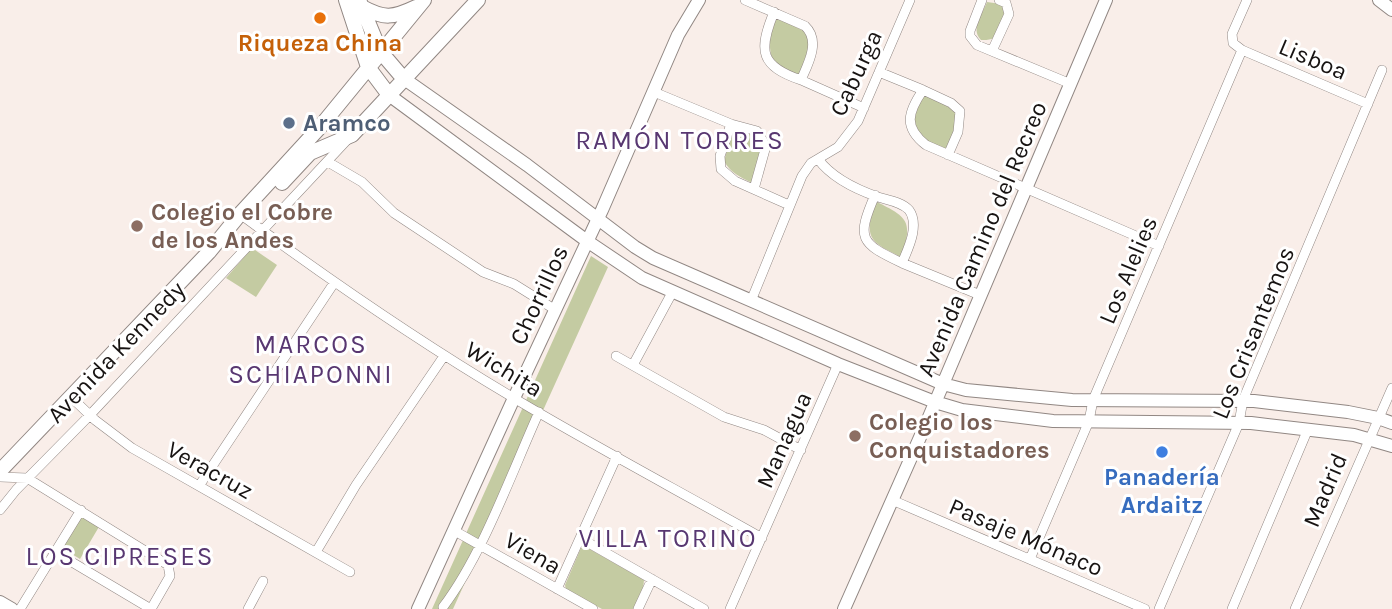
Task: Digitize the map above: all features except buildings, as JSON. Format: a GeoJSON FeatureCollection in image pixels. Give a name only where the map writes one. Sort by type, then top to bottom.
{"type":"FeatureCollection","features":[{"type":"Feature","properties":{"kind":"main road"},"geometry":{"type":"LineString","coordinates":[[346,0],[368,67],[389,94],[453,142],[636,274],[838,364],[952,408],[1013,417],[1238,423],[1308,429],[1368,438],[1392,446]]}},
{"type":"Feature","properties":{"kind":"main road","name":"Avenida Kennedy"},"geometry":{"type":"LineString","coordinates":[[0,471],[244,216],[310,153],[352,135],[478,0]]}},
{"type":"Feature","properties":{"kind":"main road","name":"Chorrillos"},"geometry":{"type":"LineString","coordinates":[[418,609],[598,219],[678,35],[699,0]]}},
{"type":"Feature","properties":{"kind":"main road","name":"Avenida Camino del Recreo"},"geometry":{"type":"LineString","coordinates":[[844,609],[1106,0]]}},
{"type":"Feature","properties":{"kind":"main road"},"geometry":{"type":"LineString","coordinates":[[1379,0],[1392,10]]}},
{"type":"Feature","properties":{"kind":"main road"},"geometry":{"type":"LineString","coordinates":[[360,3],[374,13],[393,16],[422,2]]}},
{"type":"Feature","properties":{"kind":"main road","name":"Avenida Kennedy"},"geometry":{"type":"LineString","coordinates":[[244,216],[422,2]]}},
{"type":"Feature","properties":{"kind":"main road"},"geometry":{"type":"LineString","coordinates":[[360,3],[380,51],[403,78],[653,258],[943,384],[966,390],[1059,399],[1243,400],[1317,408],[1378,418],[1392,423]]}},
{"type":"Feature","properties":{"kind":"main road"},"geometry":{"type":"LineString","coordinates":[[453,142],[463,133],[467,123]]}},
{"type":"Feature","properties":{"kind":"main road"},"geometry":{"type":"LineString","coordinates":[[0,602],[12,609]]}},
{"type":"Feature","properties":{"kind":"street"},"geometry":{"type":"LineString","coordinates":[[746,0],[805,26],[812,35],[813,45],[801,80]]}},
{"type":"Feature","properties":{"kind":"street","name":"Caburga"},"geometry":{"type":"LineString","coordinates":[[751,300],[802,176],[818,159],[843,141],[858,121],[910,0]]}},
{"type":"Feature","properties":{"kind":"street"},"geometry":{"type":"LineString","coordinates":[[982,0],[970,36],[977,45],[1071,84]]}},
{"type":"Feature","properties":{"kind":"street"},"geometry":{"type":"LineString","coordinates":[[992,51],[1009,14],[1006,3],[999,0]]}},
{"type":"Feature","properties":{"kind":"street"},"geometry":{"type":"LineString","coordinates":[[1242,50],[1231,39],[1247,0]]}},
{"type":"Feature","properties":{"kind":"street"},"geometry":{"type":"LineString","coordinates":[[774,12],[766,34],[768,62],[777,71],[863,108]]}},
{"type":"Feature","properties":{"kind":"street","name":"Lisboa"},"geometry":{"type":"LineString","coordinates":[[1242,50],[1368,104]]}},
{"type":"Feature","properties":{"kind":"street","name":"Los Alelies"},"geometry":{"type":"LineString","coordinates":[[1030,559],[1089,421],[1093,400],[1242,50]]}},
{"type":"Feature","properties":{"kind":"street","name":"Los Crisantemos"},"geometry":{"type":"LineString","coordinates":[[1159,609],[1238,423],[1243,400],[1382,70]]}},
{"type":"Feature","properties":{"kind":"street"},"geometry":{"type":"LineString","coordinates":[[878,72],[951,103],[960,111],[958,132],[948,155]]}},
{"type":"Feature","properties":{"kind":"street"},"geometry":{"type":"LineString","coordinates":[[923,90],[910,113],[913,132],[926,145],[1159,246]]}},
{"type":"Feature","properties":{"kind":"street"},"geometry":{"type":"LineString","coordinates":[[654,92],[731,124],[757,131],[766,146],[754,189]]}},
{"type":"Feature","properties":{"kind":"street"},"geometry":{"type":"LineString","coordinates":[[731,124],[720,156],[721,169],[735,181],[789,205]]}},
{"type":"Feature","properties":{"kind":"street","name":"Avenida Kennedy"},"geometry":{"type":"LineString","coordinates":[[0,510],[27,478],[89,416],[352,135]]}},
{"type":"Feature","properties":{"kind":"street"},"geometry":{"type":"LineString","coordinates":[[818,159],[829,174],[908,209],[912,218],[912,237],[902,263]]}},
{"type":"Feature","properties":{"kind":"street"},"geometry":{"type":"LineString","coordinates":[[328,162],[362,182],[394,214],[483,272],[514,284],[555,309]]}},
{"type":"Feature","properties":{"kind":"street"},"geometry":{"type":"LineString","coordinates":[[875,195],[863,226],[868,244],[902,263],[980,295]]}},
{"type":"Feature","properties":{"kind":"street","name":"Wichita"},"geometry":{"type":"LineString","coordinates":[[244,216],[334,283],[444,356],[762,538]]}},
{"type":"Feature","properties":{"kind":"street"},"geometry":{"type":"LineString","coordinates":[[200,486],[334,283]]}},
{"type":"Feature","properties":{"kind":"street"},"geometry":{"type":"LineString","coordinates":[[633,365],[673,292]]}},
{"type":"Feature","properties":{"kind":"street"},"geometry":{"type":"LineString","coordinates":[[316,552],[356,485],[444,356]]}},
{"type":"Feature","properties":{"kind":"street"},"geometry":{"type":"LineString","coordinates":[[616,356],[723,417],[764,430],[801,450]]}},
{"type":"Feature","properties":{"kind":"street","name":"Managua"},"geometry":{"type":"LineString","coordinates":[[730,609],[838,364]]}},
{"type":"Feature","properties":{"kind":"street","name":"Madrid"},"geometry":{"type":"LineString","coordinates":[[1295,609],[1392,388]]}},
{"type":"Feature","properties":{"kind":"street","name":"Veracruz"},"geometry":{"type":"LineString","coordinates":[[71,397],[89,416],[132,448],[350,572]]}},
{"type":"Feature","properties":{"kind":"street"},"geometry":{"type":"LineString","coordinates":[[443,607],[460,583],[479,545],[539,412]]}},
{"type":"Feature","properties":{"kind":"street"},"geometry":{"type":"LineString","coordinates":[[1232,609],[1308,429]]}},
{"type":"Feature","properties":{"kind":"street"},"geometry":{"type":"LineString","coordinates":[[557,589],[617,456]]}},
{"type":"Feature","properties":{"kind":"street"},"geometry":{"type":"LineString","coordinates":[[0,477],[27,478],[169,565],[170,576],[151,609],[55,552]]}},
{"type":"Feature","properties":{"kind":"street","name":"Pasaje Mónaco"},"geometry":{"type":"LineString","coordinates":[[892,500],[1145,609]]}},
{"type":"Feature","properties":{"kind":"street"},"geometry":{"type":"LineString","coordinates":[[20,609],[81,510]]}},
{"type":"Feature","properties":{"kind":"street","name":"Viena"},"geometry":{"type":"LineString","coordinates":[[453,530],[593,609]]}},
{"type":"Feature","properties":{"kind":"street","name":"Viena"},"geometry":{"type":"LineString","coordinates":[[580,538],[704,609]]}},
{"type":"Feature","properties":{"kind":"street"},"geometry":{"type":"LineString","coordinates":[[638,609],[652,579]]}},
{"type":"Feature","properties":{"kind":"street"},"geometry":{"type":"LineString","coordinates":[[248,609],[263,581]]}},
{"type":"Feature","properties":{"kind":"green space"},"geometry":{"type":"Polygon","coordinates":[[[987,2],[1001,4],[1006,14],[996,36],[981,40],[977,27],[987,2]]]}},
{"type":"Feature","properties":{"kind":"green space"},"geometry":{"type":"Polygon","coordinates":[[[776,17],[806,32],[810,44],[799,76],[775,66],[770,42],[776,17]]]}},
{"type":"Feature","properties":{"kind":"green space"},"geometry":{"type":"Polygon","coordinates":[[[924,94],[949,105],[956,112],[957,125],[948,150],[927,141],[916,130],[915,115],[924,94]]]}},
{"type":"Feature","properties":{"kind":"green space"},"geometry":{"type":"Polygon","coordinates":[[[734,127],[754,134],[763,147],[752,183],[733,172],[724,161],[734,127]]]}},
{"type":"Feature","properties":{"kind":"green space"},"geometry":{"type":"Polygon","coordinates":[[[875,201],[894,211],[905,221],[907,235],[901,257],[881,247],[872,236],[870,223],[875,201]]]}},
{"type":"Feature","properties":{"kind":"green space"},"geometry":{"type":"Polygon","coordinates":[[[252,248],[277,265],[256,297],[226,278],[252,248]]]}},
{"type":"Feature","properties":{"kind":"green space"},"geometry":{"type":"Polygon","coordinates":[[[591,256],[608,267],[453,609],[432,609],[591,256]]]}},
{"type":"Feature","properties":{"kind":"green space"},"geometry":{"type":"Polygon","coordinates":[[[85,509],[103,520],[80,559],[62,548],[85,509]]]}},
{"type":"Feature","properties":{"kind":"green space"},"geometry":{"type":"Polygon","coordinates":[[[586,547],[644,580],[635,609],[602,609],[566,590],[565,585],[581,548],[586,547]]]}},
{"type":"Feature","properties":{"kind":"place","name":"Riqueza China"},"geometry":{"type":"Point","coordinates":[320,18]}},
{"type":"Feature","properties":{"kind":"place","name":"Aramco"},"geometry":{"type":"Point","coordinates":[289,123]}},
{"type":"Feature","properties":{"kind":"place","name":"Colegio el Cobre de los Andes"},"geometry":{"type":"Point","coordinates":[137,226]}},
{"type":"Feature","properties":{"kind":"place","name":"Colegio los Conquistadores"},"geometry":{"type":"Point","coordinates":[855,436]}},
{"type":"Feature","properties":{"kind":"place","name":"Panadería Ardaitz"},"geometry":{"type":"Point","coordinates":[1162,452]}},
{"type":"Feature","properties":{"kind":"district","name":"RAMÓN TORRES"},"geometry":{"type":"Point","coordinates":[680,140]}},
{"type":"Feature","properties":{"kind":"district","name":"MARCOS SCHIAPONNI"},"geometry":{"type":"Point","coordinates":[311,359]}},
{"type":"Feature","properties":{"kind":"district","name":"VILLA TORINO"},"geometry":{"type":"Point","coordinates":[668,538]}},
{"type":"Feature","properties":{"kind":"district","name":"LOS CIPRESES"},"geometry":{"type":"Point","coordinates":[120,556]}}]}
